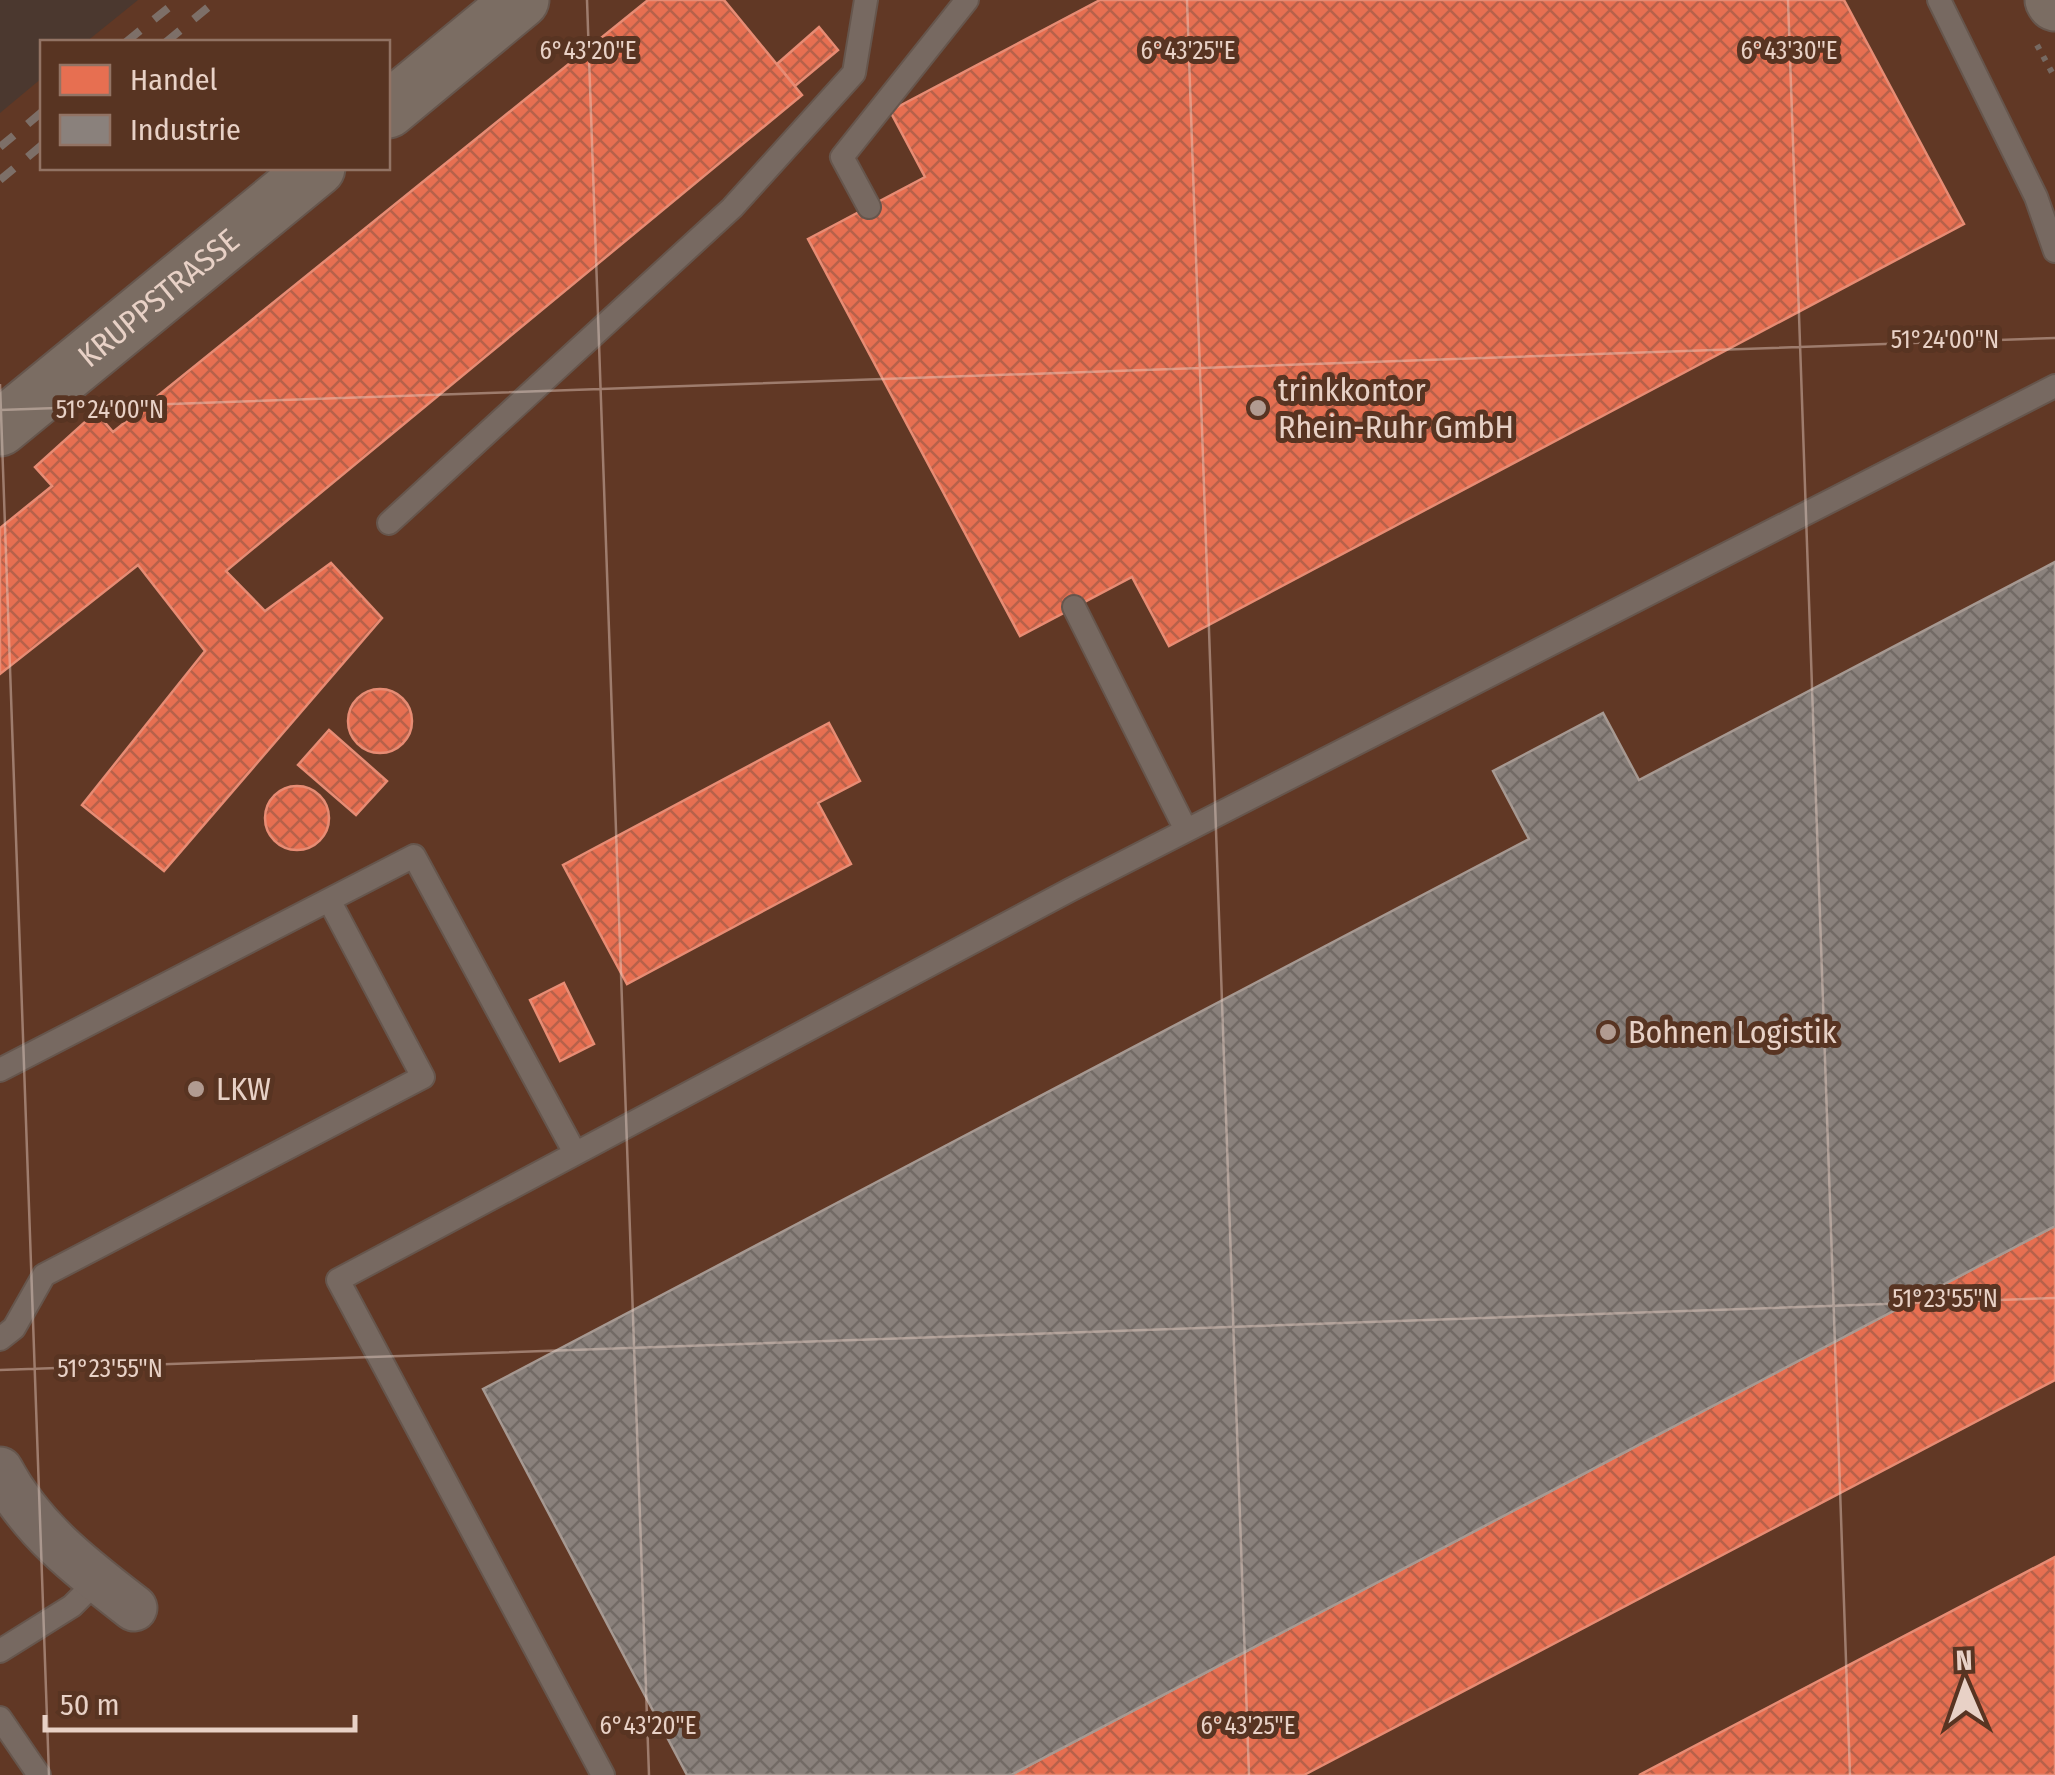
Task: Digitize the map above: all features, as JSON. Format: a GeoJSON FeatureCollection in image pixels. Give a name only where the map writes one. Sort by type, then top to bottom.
{"type":"FeatureCollection","features":[{"type":"Feature","properties":{"kind":"street"},"geometry":{"type":"LineString","coordinates":[[390,108],[521,0]]}},
{"type":"Feature","properties":{"kind":"street","name":"KRUPPSTRASSE"},"geometry":{"type":"LineString","coordinates":[[0,428],[315,170]]}},
{"type":"Feature","properties":{"kind":"street"},"geometry":{"type":"LineString","coordinates":[[0,1470],[16,1501],[68,1558],[134,1608]]}},
{"type":"Feature","properties":{"kind":"lane"},"geometry":{"type":"LineString","coordinates":[[389,524],[718,221],[768,168],[854,73],[866,0]]}},
{"type":"Feature","properties":{"kind":"lane"},"geometry":{"type":"LineString","coordinates":[[868,207],[842,156],[967,0]]}},
{"type":"Feature","properties":{"kind":"lane"},"geometry":{"type":"LineString","coordinates":[[1939,0],[2036,197],[2055,251]]}},
{"type":"Feature","properties":{"kind":"lane"},"geometry":{"type":"LineString","coordinates":[[603,1775],[338,1280],[1186,830],[2055,386]]}},
{"type":"Feature","properties":{"kind":"lane"},"geometry":{"type":"LineString","coordinates":[[1074,607],[1186,830]]}},
{"type":"Feature","properties":{"kind":"lane"},"geometry":{"type":"LineString","coordinates":[[0,1070],[414,856],[575,1153]]}},
{"type":"Feature","properties":{"kind":"lane"},"geometry":{"type":"LineString","coordinates":[[0,1339],[14,1328],[44,1275],[423,1077],[329,900]]}},
{"type":"Feature","properties":{"kind":"lane"},"geometry":{"type":"LineString","coordinates":[[0,1650],[72,1606],[98,1580]]}},
{"type":"Feature","properties":{"kind":"lane"},"geometry":{"type":"LineString","coordinates":[[0,1718],[39,1775]]}},
{"type":"Feature","properties":{"kind":"shaded area"},"geometry":{"type":"Polygon","coordinates":[[[138,0],[2055,0],[2055,1775],[0,1775],[0,113],[40,80],[40,170],[390,170],[390,40],[88,40],[138,0]]]}},
{"type":"Feature","properties":{"kind":"building: Handel"},"geometry":{"type":"Polygon","coordinates":[[[648,0],[724,0],[802,95],[226,571],[265,611],[331,563],[382,618],[164,871],[82,805],[205,651],[138,565],[0,674],[0,528],[52,486],[35,467],[96,412],[113,432],[648,0]]]}},
{"type":"Feature","properties":{"kind":"building: Handel","name":"trinkkontor Rhein-Ruhr GmbH"},"geometry":{"type":"Polygon","coordinates":[[[1100,0],[1844,0],[1964,224],[1169,646],[1132,577],[1020,636],[808,239],[925,177],[890,111],[1100,0]]]}},
{"type":"Feature","properties":{"kind":"building: Handel"},"geometry":{"type":"Polygon","coordinates":[[[819,27],[838,50],[795,86],[777,64],[819,27]]]}},
{"type":"Feature","properties":{"kind":"building: Handel"},"geometry":{"type":"Polygon","coordinates":[[[380,689],[403,698],[412,721],[403,744],[380,753],[357,744],[348,721],[357,698],[380,689]]]}},
{"type":"Feature","properties":{"kind":"building: Handel"},"geometry":{"type":"Polygon","coordinates":[[[829,723],[860,781],[818,803],[851,864],[627,984],[563,865],[829,723]]]}},
{"type":"Feature","properties":{"kind":"building: Handel"},"geometry":{"type":"Polygon","coordinates":[[[329,730],[387,781],[356,815],[298,765],[329,730]]]}},
{"type":"Feature","properties":{"kind":"building: Handel"},"geometry":{"type":"Polygon","coordinates":[[[297,786],[320,795],[329,818],[320,841],[297,850],[274,841],[265,818],[274,795],[297,786]]]}},
{"type":"Feature","properties":{"kind":"building: Handel"},"geometry":{"type":"Polygon","coordinates":[[[564,983],[594,1044],[560,1061],[530,1000],[564,983]]]}},
{"type":"Feature","properties":{"kind":"building: Handel"},"geometry":{"type":"Polygon","coordinates":[[[2055,1226],[2055,1380],[1304,1775],[1011,1775],[2055,1226]]]}},
{"type":"Feature","properties":{"kind":"building: Handel"},"geometry":{"type":"Polygon","coordinates":[[[2055,1557],[2055,1775],[1639,1775],[2055,1557]]]}},
{"type":"Feature","properties":{"kind":"building: Industrie","name":"Bohnen Logistik"},"geometry":{"type":"Polygon","coordinates":[[[2055,562],[2055,1226],[1011,1775],[687,1775],[483,1389],[1529,839],[1493,771],[1603,713],[1639,780],[2055,562]]]}},
{"type":"Feature","properties":{"kind":"railway"},"geometry":{"type":"LineString","coordinates":[[128,40],[178,0]]}},
{"type":"Feature","properties":{"kind":"railway"},"geometry":{"type":"LineString","coordinates":[[168,40],[217,0]]}},
{"type":"Feature","properties":{"kind":"railway"},"geometry":{"type":"LineString","coordinates":[[0,147],[40,114]]}},
{"type":"Feature","properties":{"kind":"railway"},"geometry":{"type":"LineString","coordinates":[[0,180],[40,147]]}},
{"type":"Feature","properties":{"kind":"place","name":"trinkkontor Rhein-Ruhr GmbH"},"geometry":{"type":"Point","coordinates":[1258,408]}},
{"type":"Feature","properties":{"kind":"place","name":"Bohnen Logistik"},"geometry":{"type":"Point","coordinates":[1608,1032]}},
{"type":"Feature","properties":{"kind":"place","name":"LKW"},"geometry":{"type":"Point","coordinates":[196,1089]}}]}
